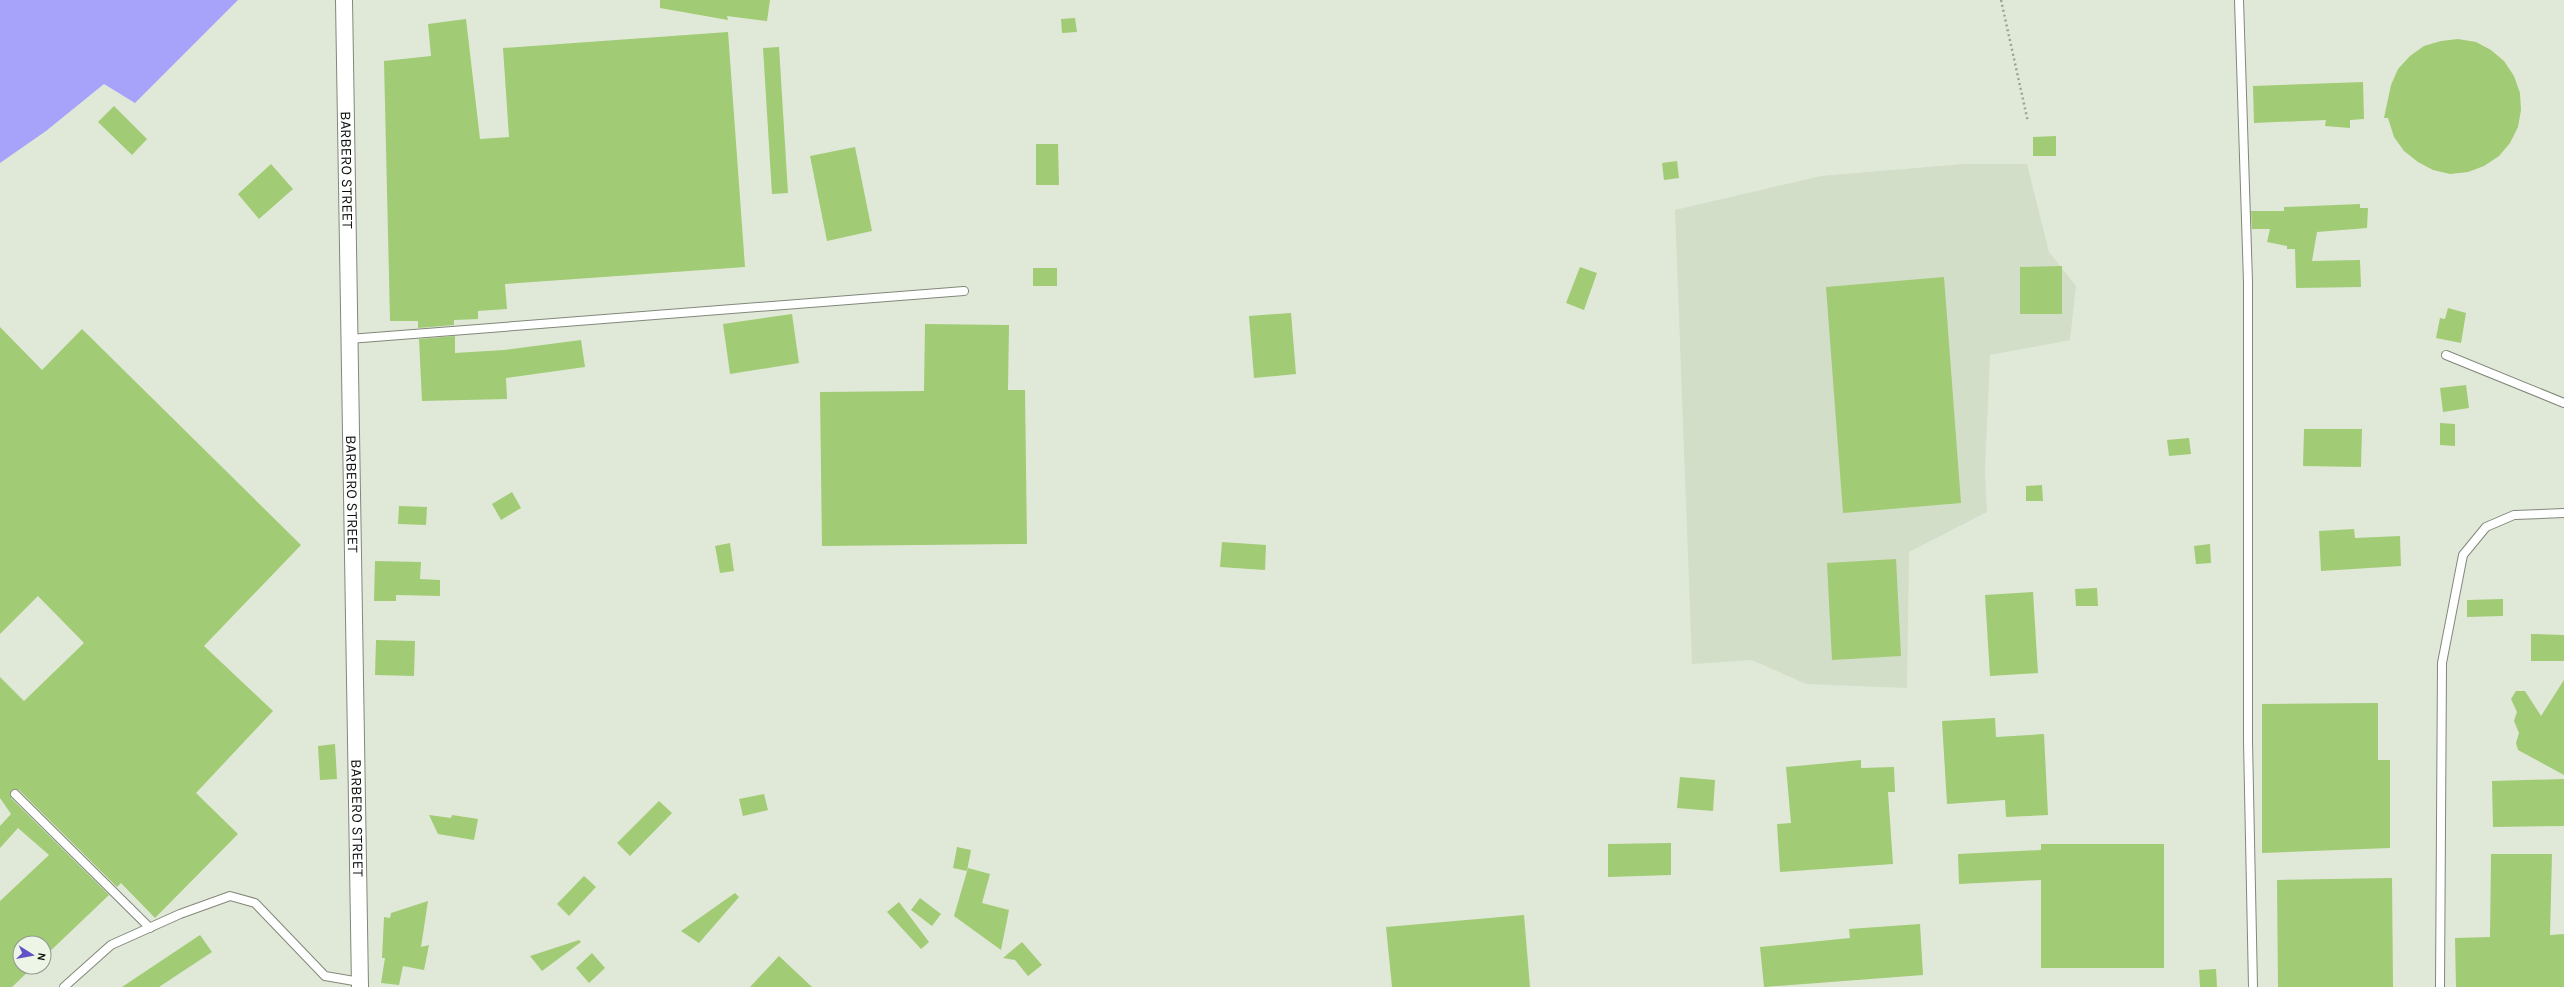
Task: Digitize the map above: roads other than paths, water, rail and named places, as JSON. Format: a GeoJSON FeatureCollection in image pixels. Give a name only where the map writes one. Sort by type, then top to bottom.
{"type":"FeatureCollection","features":[{"type":"Feature","properties":{"kind":"street","name":"BARBERO STREET"},"geometry":{"type":"LineString","coordinates":[[344,0],[360,985]]}},
{"type":"Feature","properties":{"kind":"lane"},"geometry":{"type":"LineString","coordinates":[[2239,0],[2248,282],[2248,740],[2253,987]]}},
{"type":"Feature","properties":{"kind":"lane"},"geometry":{"type":"LineString","coordinates":[[349,339],[964,291]]}},
{"type":"Feature","properties":{"kind":"lane"},"geometry":{"type":"LineString","coordinates":[[2446,355],[2564,403]]}},
{"type":"Feature","properties":{"kind":"lane"},"geometry":{"type":"LineString","coordinates":[[2440,987],[2442,663],[2463,555],[2486,527],[2514,515],[2564,513]]}},
{"type":"Feature","properties":{"kind":"lane"},"geometry":{"type":"LineString","coordinates":[[15,794],[150,928]]}},
{"type":"Feature","properties":{"kind":"lane"},"geometry":{"type":"LineString","coordinates":[[64,987],[111,945],[230,896],[255,903],[325,976],[360,985]]}}]}
